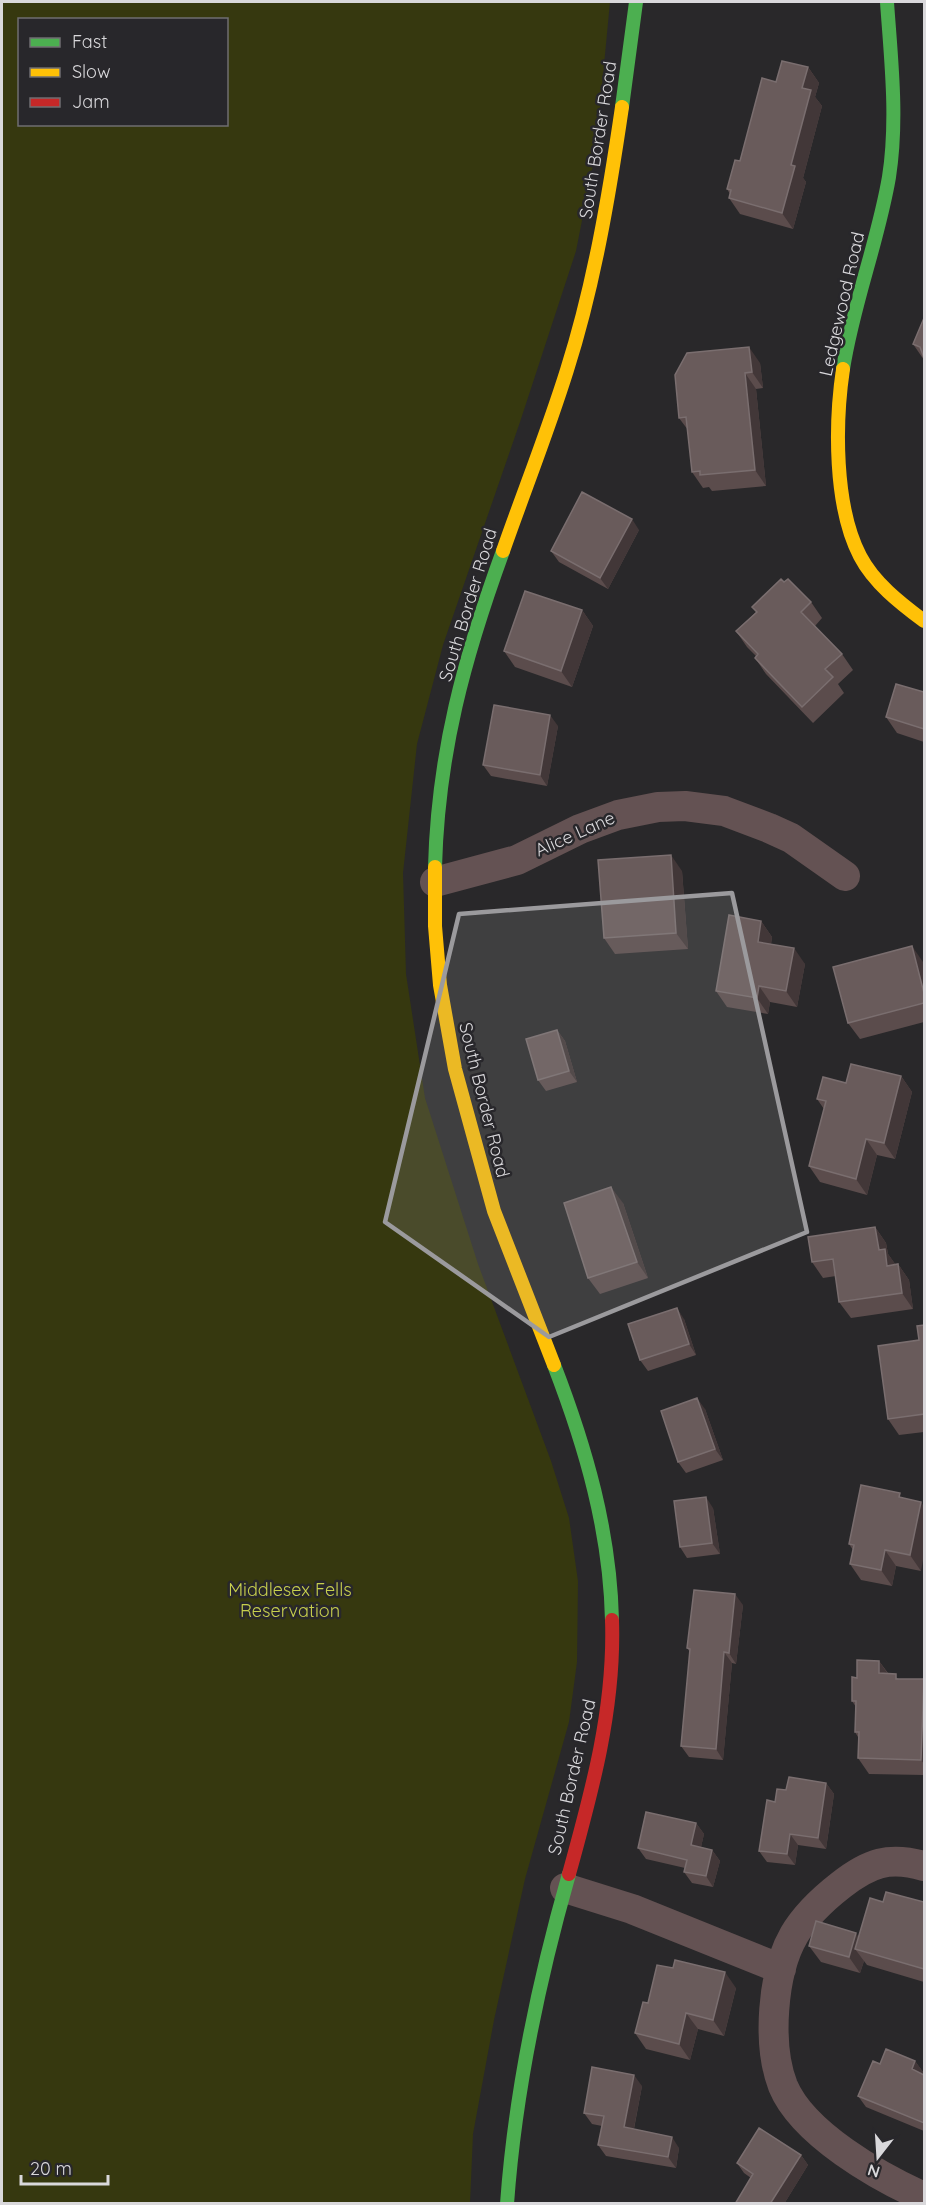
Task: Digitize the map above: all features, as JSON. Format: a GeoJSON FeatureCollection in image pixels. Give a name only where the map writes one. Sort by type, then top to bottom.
{"type":"FeatureCollection","features":[{"type":"Feature","properties":{"kind":"main road","name":"South Border Road"},"geometry":{"type":"LineString","coordinates":[[507,2204],[509,2166],[524,2056],[535,2002],[589,1800],[609,1701],[613,1650],[605,1536],[579,1440],[565,1396],[495,1213],[448,1042],[439,979],[435,882],[439,802],[454,712],[484,609],[566,371],[592,275],[615,166],[636,2]]}},
{"type":"Feature","properties":{"kind":"main road","name":"Ledgewood Road"},"geometry":{"type":"LineString","coordinates":[[887,2],[893,99],[892,149],[883,204],[856,309],[840,390],[838,469],[846,516],[862,560],[882,586],[924,621]]}},
{"type":"Feature","properties":{"kind":"street","name":"Alice Lane"},"geometry":{"type":"LineString","coordinates":[[435,882],[517,860],[580,829],[618,814],[658,807],[685,806],[724,811],[770,828],[791,838],[845,876]]}},
{"type":"Feature","properties":{"kind":"street"},"geometry":{"type":"LineString","coordinates":[[924,1866],[901,1861],[867,1867],[829,1894],[795,1934],[781,1969],[775,2007],[776,2061],[784,2087],[808,2121],[845,2153],[877,2173],[924,2197]]}},
{"type":"Feature","properties":{"kind":"street"},"geometry":{"type":"LineString","coordinates":[[564,1888],[632,1909],[781,1969]]}},
{"type":"Feature","properties":{"kind":"highlighted area"},"geometry":{"type":"Polygon","coordinates":[[[732,893],[807,1232],[549,1337],[385,1222],[459,914],[732,893]]]}},
{"type":"Feature","properties":{"kind":"green space","name":"Middlesex Fells Reservation"},"geometry":{"type":"Polygon","coordinates":[[[2,2],[610,2],[596,149],[576,251],[443,645],[417,744],[403,873],[406,974],[425,1098],[478,1264],[551,1461],[569,1518],[578,1581],[577,1662],[569,1722],[525,1879],[494,2020],[473,2134],[470,2203],[2,2203],[2,2]]]}},
{"type":"Feature","properties":{"kind":"building"},"geometry":{"type":"Polygon","coordinates":[[[782,61],[808,67],[802,88],[811,90],[791,165],[795,166],[782,213],[729,198],[731,190],[727,189],[735,160],[740,161],[762,78],[776,82],[782,61]]]}},
{"type":"Feature","properties":{"kind":"building"},"geometry":{"type":"Polygon","coordinates":[[[924,318],[924,358],[920,347],[913,344],[924,318]]]}},
{"type":"Feature","properties":{"kind":"building"},"geometry":{"type":"Polygon","coordinates":[[[749,347],[752,372],[745,373],[755,470],[700,475],[700,471],[692,472],[686,417],[679,418],[675,375],[687,353],[749,347]]]}},
{"type":"Feature","properties":{"kind":"building"},"geometry":{"type":"Polygon","coordinates":[[[582,492],[632,519],[600,578],[551,551],[582,492]]]}},
{"type":"Feature","properties":{"kind":"building"},"geometry":{"type":"Polygon","coordinates":[[[781,579],[784,582],[788,579],[811,602],[801,612],[842,654],[825,669],[833,677],[802,707],[755,658],[758,654],[736,631],[757,612],[752,607],[781,579]]]}},
{"type":"Feature","properties":{"kind":"building"},"geometry":{"type":"Polygon","coordinates":[[[525,591],[582,610],[561,671],[504,651],[525,591]]]}},
{"type":"Feature","properties":{"kind":"building"},"geometry":{"type":"Polygon","coordinates":[[[896,684],[924,692],[924,729],[886,717],[896,684]]]}},
{"type":"Feature","properties":{"kind":"building"},"geometry":{"type":"Polygon","coordinates":[[[494,705],[550,715],[540,775],[483,765],[494,705]]]}},
{"type":"Feature","properties":{"kind":"building"},"geometry":{"type":"Polygon","coordinates":[[[671,855],[676,933],[604,938],[598,860],[671,855]]]}},
{"type":"Feature","properties":{"kind":"building"},"geometry":{"type":"Polygon","coordinates":[[[729,915],[761,921],[758,942],[794,948],[786,991],[759,986],[757,998],[716,991],[729,915]]]}},
{"type":"Feature","properties":{"kind":"building"},"geometry":{"type":"Polygon","coordinates":[[[912,946],[924,993],[924,1003],[848,1023],[833,967],[912,946]]]}},
{"type":"Feature","properties":{"kind":"building"},"geometry":{"type":"Polygon","coordinates":[[[557,1030],[569,1071],[538,1080],[526,1039],[557,1030]]]}},
{"type":"Feature","properties":{"kind":"building"},"geometry":{"type":"Polygon","coordinates":[[[851,1064],[901,1076],[884,1143],[866,1139],[856,1179],[809,1166],[826,1101],[817,1099],[823,1077],[846,1083],[851,1064]]]}},
{"type":"Feature","properties":{"kind":"building"},"geometry":{"type":"Polygon","coordinates":[[[611,1187],[637,1262],[588,1278],[564,1203],[611,1187]]]}},
{"type":"Feature","properties":{"kind":"building"},"geometry":{"type":"Polygon","coordinates":[[[875,1227],[879,1250],[885,1249],[887,1266],[898,1264],[902,1293],[839,1302],[833,1259],[812,1262],[808,1237],[875,1227]]]}},
{"type":"Feature","properties":{"kind":"building"},"geometry":{"type":"Polygon","coordinates":[[[677,1308],[689,1344],[640,1360],[628,1324],[677,1308]]]}},
{"type":"Feature","properties":{"kind":"building"},"geometry":{"type":"Polygon","coordinates":[[[924,1325],[924,1414],[888,1419],[878,1346],[919,1340],[917,1326],[924,1325]]]}},
{"type":"Feature","properties":{"kind":"building"},"geometry":{"type":"Polygon","coordinates":[[[697,1398],[715,1449],[678,1462],[661,1411],[697,1398]]]}},
{"type":"Feature","properties":{"kind":"building"},"geometry":{"type":"Polygon","coordinates":[[[861,1485],[900,1493],[899,1497],[921,1502],[910,1555],[885,1550],[881,1570],[850,1564],[854,1545],[849,1544],[861,1485]]]}},
{"type":"Feature","properties":{"kind":"building"},"geometry":{"type":"Polygon","coordinates":[[[706,1497],[712,1543],[680,1547],[674,1501],[706,1497]]]}},
{"type":"Feature","properties":{"kind":"building"},"geometry":{"type":"Polygon","coordinates":[[[694,1590],[735,1594],[729,1653],[724,1652],[716,1749],[681,1746],[690,1649],[687,1648],[694,1590]]]}},
{"type":"Feature","properties":{"kind":"building"},"geometry":{"type":"Polygon","coordinates":[[[857,1660],[879,1661],[879,1673],[896,1674],[896,1679],[924,1679],[921,1760],[858,1758],[859,1732],[855,1732],[856,1701],[852,1701],[852,1677],[857,1678],[857,1660]]]}},
{"type":"Feature","properties":{"kind":"building"},"geometry":{"type":"Polygon","coordinates":[[[789,1777],[826,1783],[818,1838],[790,1834],[787,1854],[759,1851],[767,1800],[775,1802],[777,1789],[786,1790],[789,1777]]]}},
{"type":"Feature","properties":{"kind":"building"},"geometry":{"type":"Polygon","coordinates":[[[646,1812],[696,1823],[691,1845],[712,1850],[706,1876],[684,1872],[687,1860],[638,1848],[646,1812]]]}},
{"type":"Feature","properties":{"kind":"building"},"geometry":{"type":"Polygon","coordinates":[[[886,1892],[924,1902],[924,1969],[855,1949],[870,1898],[883,1902],[886,1892]]]}},
{"type":"Feature","properties":{"kind":"building"},"geometry":{"type":"Polygon","coordinates":[[[816,1921],[856,1933],[849,1957],[809,1946],[816,1921]]]}},
{"type":"Feature","properties":{"kind":"building"},"geometry":{"type":"Polygon","coordinates":[[[675,1960],[725,1972],[713,2020],[686,2013],[679,2044],[635,2033],[643,2002],[648,2003],[657,1965],[673,1968],[675,1960]]]}},
{"type":"Feature","properties":{"kind":"building"},"geometry":{"type":"Polygon","coordinates":[[[886,2049],[915,2061],[912,2069],[924,2075],[924,2123],[858,2096],[873,2061],[880,2064],[886,2049]]]}},
{"type":"Feature","properties":{"kind":"building"},"geometry":{"type":"Polygon","coordinates":[[[592,2067],[634,2075],[624,2127],[672,2137],[668,2157],[598,2145],[604,2116],[584,2113],[592,2067]]]}},
{"type":"Feature","properties":{"kind":"building"},"geometry":{"type":"Polygon","coordinates":[[[759,2128],[801,2155],[770,2204],[735,2204],[753,2174],[737,2163],[759,2128]]]}},
{"type":"Feature","properties":{"kind":"traffic: fast"},"geometry":{"type":"LineString","coordinates":[[622,107],[636,2]]}},
{"type":"Feature","properties":{"kind":"traffic: fast"},"geometry":{"type":"LineString","coordinates":[[843,369],[847,345],[879,225],[892,155],[893,90],[887,2]]}},
{"type":"Feature","properties":{"kind":"traffic: fast"},"geometry":{"type":"LineString","coordinates":[[435,867],[441,785],[456,706],[476,629],[503,551]]}},
{"type":"Feature","properties":{"kind":"traffic: fast"},"geometry":{"type":"LineString","coordinates":[[554,1365],[576,1427],[594,1490],[607,1554],[612,1620]]}},
{"type":"Feature","properties":{"kind":"traffic: fast"},"geometry":{"type":"LineString","coordinates":[[507,2204],[516,2121],[529,2038],[547,1956],[569,1874]]}},
{"type":"Feature","properties":{"kind":"traffic: slow"},"geometry":{"type":"LineString","coordinates":[[503,551],[552,416],[577,338],[600,240],[622,107]]}},
{"type":"Feature","properties":{"kind":"traffic: slow"},"geometry":{"type":"LineString","coordinates":[[843,369],[840,390],[839,464],[841,489],[851,536],[866,566],[880,584],[924,621]]}},
{"type":"Feature","properties":{"kind":"traffic: slow"},"geometry":{"type":"LineString","coordinates":[[435,867],[435,926],[440,985],[455,1069],[494,1211],[554,1365]]}},
{"type":"Feature","properties":{"kind":"traffic: jam"},"geometry":{"type":"LineString","coordinates":[[569,1874],[594,1780],[606,1717],[612,1653],[612,1620]]}}]}
